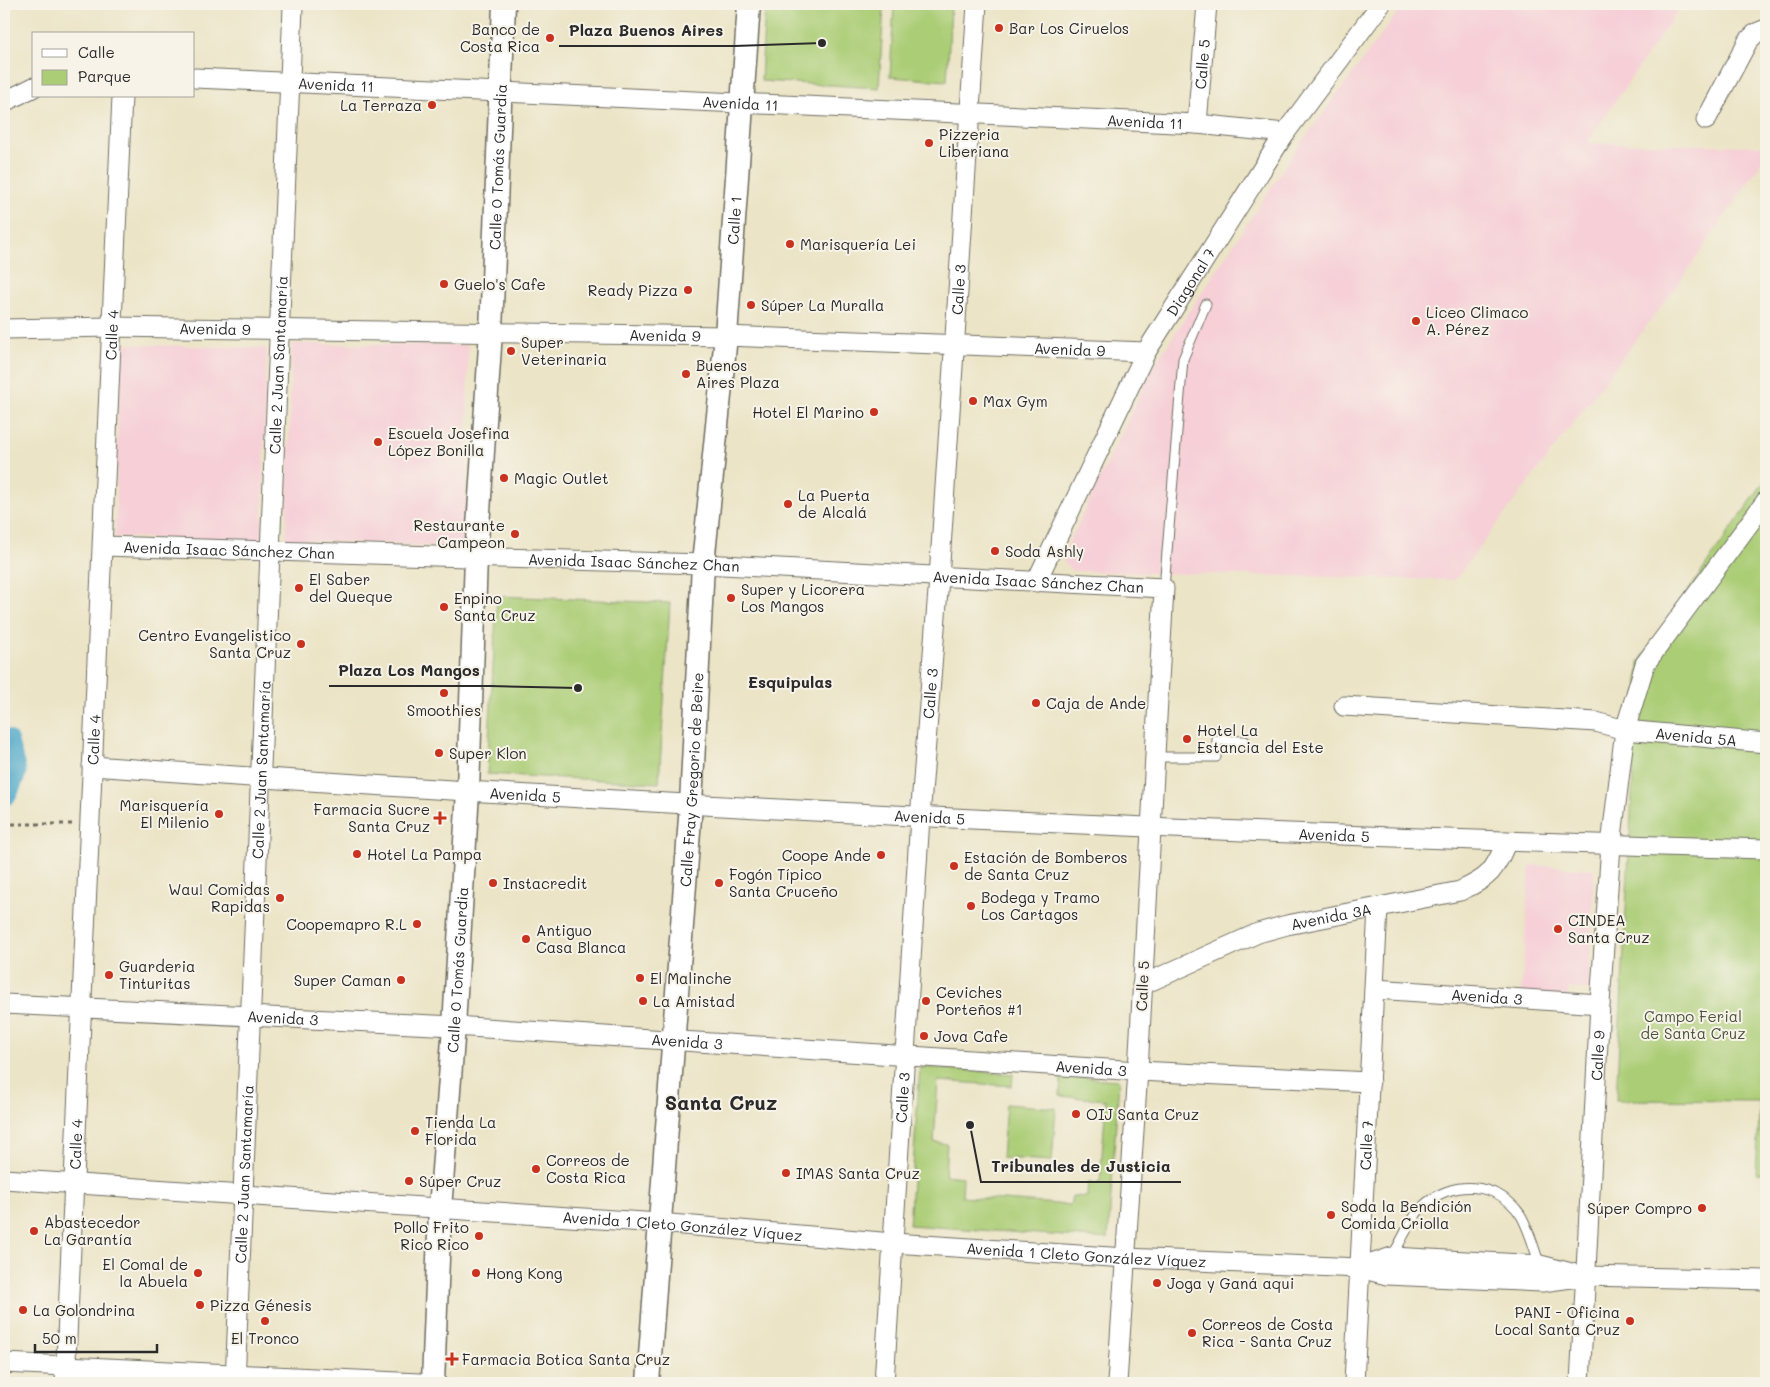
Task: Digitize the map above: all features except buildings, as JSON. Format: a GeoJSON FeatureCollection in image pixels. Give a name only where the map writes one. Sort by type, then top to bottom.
{"type":"FeatureCollection","features":[{"type":"Feature","properties":{"kind":"street","name":"Calle 0 Tomás Guardia"},"geometry":{"type":"LineString","coordinates":[[433,1383],[440,1209],[454,1026],[468,791],[476,556],[491,331],[504,4]]}},
{"type":"Feature","properties":{"kind":"street","name":"Calle 1"},"geometry":{"type":"LineString","coordinates":[[726,336],[748,4]]}},
{"type":"Feature","properties":{"kind":"street","name":"Calle 3"},"geometry":{"type":"LineString","coordinates":[[884,1383],[920,818],[940,578],[977,4]]}},
{"type":"Feature","properties":{"kind":"street","name":"Calle 5"},"geometry":{"type":"LineString","coordinates":[[1197,124],[1207,4]]}},
{"type":"Feature","properties":{"kind":"street","name":"Diagonal 7"},"geometry":{"type":"LineString","coordinates":[[1036,582],[1146,352],[1285,132],[1381,4]]}},
{"type":"Feature","properties":{"kind":"street","name":"Calle 2 Juan Santamaría"},"geometry":{"type":"LineString","coordinates":[[235,1378],[281,330],[293,6]]}},
{"type":"Feature","properties":{"kind":"street"},"geometry":{"type":"LineString","coordinates":[[1706,120],[1748,41],[1756,33],[1766,29]]}},
{"type":"Feature","properties":{"kind":"street","name":"Avenida 11"},"geometry":{"type":"LineString","coordinates":[[195,78],[1197,124],[1285,132]]}},
{"type":"Feature","properties":{"kind":"street"},"geometry":{"type":"LineString","coordinates":[[4,102],[32,88]]}},
{"type":"Feature","properties":{"kind":"street","name":"Calle 4"},"geometry":{"type":"LineString","coordinates":[[65,1375],[122,98]]}},
{"type":"Feature","properties":{"kind":"street","name":"Avenida 9"},"geometry":{"type":"LineString","coordinates":[[4,329],[112,327],[491,331],[726,336],[1146,352]]}},
{"type":"Feature","properties":{"kind":"street","name":"Calle Fray Gregorio de Beire"},"geometry":{"type":"LineString","coordinates":[[648,1383],[691,804],[703,564],[726,336]]}},
{"type":"Feature","properties":{"kind":"street","name":"Calle 9"},"geometry":{"type":"LineString","coordinates":[[1580,1383],[1600,1004],[1611,845],[1625,730],[1645,664],[1766,502]]}},
{"type":"Feature","properties":{"kind":"street","name":"Avenida Isaac Sánchez Chan"},"geometry":{"type":"LineString","coordinates":[[103,546],[703,564],[940,578],[1164,588]]}},
{"type":"Feature","properties":{"kind":"street","name":"Calle 5"},"geometry":{"type":"LineString","coordinates":[[1118,1383],[1138,1071],[1153,757],[1164,588]]}},
{"type":"Feature","properties":{"kind":"street","name":"Avenida 5A"},"geometry":{"type":"LineString","coordinates":[[1344,706],[1596,722],[1625,730],[1766,743]]}},
{"type":"Feature","properties":{"kind":"street","name":"Avenida 5"},"geometry":{"type":"LineString","coordinates":[[92,766],[920,818],[1150,829],[1766,849]]}},
{"type":"Feature","properties":{"kind":"street","name":"Avenida 3A"},"geometry":{"type":"LineString","coordinates":[[1142,985],[1258,933],[1287,924],[1460,891],[1482,881],[1496,867],[1507,841]]}},
{"type":"Feature","properties":{"kind":"street","name":"Calle 7"},"geometry":{"type":"LineString","coordinates":[[1354,1383],[1378,908]]}},
{"type":"Feature","properties":{"kind":"street","name":"Avenida 3"},"geometry":{"type":"LineString","coordinates":[[1375,989],[1600,1004]]}},
{"type":"Feature","properties":{"kind":"street","name":"Avenida 3"},"geometry":{"type":"LineString","coordinates":[[4,1004],[454,1026],[905,1054],[1138,1071],[1370,1082]]}},
{"type":"Feature","properties":{"kind":"street","name":"Avenida 1 Cleto González Víquez"},"geometry":{"type":"LineString","coordinates":[[4,1179],[659,1223],[893,1243],[1126,1258],[1360,1268],[1387,1275],[1542,1282],[1586,1276],[1766,1280]]}},
{"type":"Feature","properties":{"kind":"street","name":"Avenida 1 Cleto González Víquez"},"geometry":{"type":"LineString","coordinates":[[1360,1268],[1392,1257],[1540,1265],[1586,1276]]}},
{"type":"Feature","properties":{"kind":"street"},"geometry":{"type":"LineString","coordinates":[[4,1363],[65,1375],[419,1383]]}},
{"type":"Feature","properties":{"kind":"lane"},"geometry":{"type":"LineString","coordinates":[[1164,588],[1183,359],[1206,304]]}},
{"type":"Feature","properties":{"kind":"lane"},"geometry":{"type":"LineString","coordinates":[[1153,757],[1216,757],[1216,740],[1245,741]]}},
{"type":"Feature","properties":{"kind":"lane"},"geometry":{"type":"LineString","coordinates":[[1392,1257],[1421,1208],[1439,1193],[1462,1187],[1488,1189],[1507,1201],[1520,1215],[1540,1265]]}},
{"type":"Feature","properties":{"kind":"path"},"geometry":{"type":"LineString","coordinates":[[4,824],[91,824]]}},
{"type":"Feature","properties":{"kind":"shaded area","name":"Liceo Climaco A. Pérez"},"geometry":{"type":"Polygon","coordinates":[[[1404,4],[1682,4],[1587,143],[1766,146],[1766,156],[1684,276],[1455,580],[1072,571],[1063,561],[1064,553],[1153,367],[1293,154],[1404,4]]]}},
{"type":"Feature","properties":{"kind":"shaded area"},"geometry":{"type":"Polygon","coordinates":[[[120,344],[267,348],[262,542],[115,537],[120,344]]]}},
{"type":"Feature","properties":{"kind":"shaded area","name":"Escuela Josefina López Bonilla"},"geometry":{"type":"Polygon","coordinates":[[[292,344],[468,345],[466,548],[286,539],[292,344]]]}},
{"type":"Feature","properties":{"kind":"shaded area","name":"CINDEA Santa Cruz"},"geometry":{"type":"Polygon","coordinates":[[[1530,865],[1594,869],[1589,990],[1568,988],[1568,997],[1521,993],[1530,865]]]}},
{"type":"Feature","properties":{"kind":"green space"},"geometry":{"type":"Polygon","coordinates":[[[765,4],[884,4],[879,88],[761,81],[765,4]]]}},
{"type":"Feature","properties":{"kind":"green space"},"geometry":{"type":"Polygon","coordinates":[[[894,4],[951,6],[947,81],[890,77],[894,4]]]}},
{"type":"Feature","properties":{"kind":"green space","name":"Campo Ferial de Santa Cruz"},"geometry":{"type":"Polygon","coordinates":[[[1766,479],[1766,1174],[1756,1173],[1760,1101],[1616,1100],[1639,662],[1766,479]]]}},
{"type":"Feature","properties":{"kind":"green space"},"geometry":{"type":"Polygon","coordinates":[[[497,596],[670,603],[659,783],[487,774],[497,596]]]}},
{"type":"Feature","properties":{"kind":"green space"},"geometry":{"type":"Polygon","coordinates":[[[920,1067],[1013,1074],[1012,1086],[938,1081],[934,1142],[947,1144],[945,1175],[963,1177],[962,1197],[1070,1205],[1072,1196],[1087,1197],[1088,1182],[1100,1183],[1106,1100],[1060,1096],[1061,1076],[1119,1080],[1108,1239],[909,1225],[920,1067]]]}},
{"type":"Feature","properties":{"kind":"green space"},"geometry":{"type":"Polygon","coordinates":[[[1006,1104],[1056,1108],[1052,1161],[1002,1158],[1006,1104]]]}},
{"type":"Feature","properties":{"kind":"waterway"},"geometry":{"type":"LineString","coordinates":[[4,743],[12,772],[4,791]]}},
{"type":"Feature","properties":{"kind":"place","name":"Bar Los Ciruelos"},"geometry":{"type":"Point","coordinates":[999,28]}},
{"type":"Feature","properties":{"kind":"place","name":"Banco de Costa Rica"},"geometry":{"type":"Point","coordinates":[550,38]}},
{"type":"Feature","properties":{"kind":"place","name":"Plaza Buenos Aires"},"geometry":{"type":"Point","coordinates":[822,43]}},
{"type":"Feature","properties":{"kind":"place","name":"La Terraza"},"geometry":{"type":"Point","coordinates":[432,105]}},
{"type":"Feature","properties":{"kind":"place","name":"Pizzeria Liberiana"},"geometry":{"type":"Point","coordinates":[929,143]}},
{"type":"Feature","properties":{"kind":"place","name":"Marisquería Lei"},"geometry":{"type":"Point","coordinates":[790,244]}},
{"type":"Feature","properties":{"kind":"place","name":"Guelo's Cafe"},"geometry":{"type":"Point","coordinates":[444,284]}},
{"type":"Feature","properties":{"kind":"place","name":"Ready Pizza"},"geometry":{"type":"Point","coordinates":[688,290]}},
{"type":"Feature","properties":{"kind":"place","name":"Súper La Muralla"},"geometry":{"type":"Point","coordinates":[751,305]}},
{"type":"Feature","properties":{"kind":"place","name":"Liceo Climaco A. Pérez"},"geometry":{"type":"Point","coordinates":[1416,321]}},
{"type":"Feature","properties":{"kind":"place","name":"Super Veterinaria"},"geometry":{"type":"Point","coordinates":[511,351]}},
{"type":"Feature","properties":{"kind":"place","name":"Buenos Aires Plaza"},"geometry":{"type":"Point","coordinates":[686,374]}},
{"type":"Feature","properties":{"kind":"place","name":"Max Gym"},"geometry":{"type":"Point","coordinates":[973,401]}},
{"type":"Feature","properties":{"kind":"place","name":"Hotel El Marino"},"geometry":{"type":"Point","coordinates":[874,412]}},
{"type":"Feature","properties":{"kind":"place","name":"Escuela Josefina López Bonilla"},"geometry":{"type":"Point","coordinates":[378,442]}},
{"type":"Feature","properties":{"kind":"place","name":"Magic Outlet"},"geometry":{"type":"Point","coordinates":[504,478]}},
{"type":"Feature","properties":{"kind":"place","name":"La Puerta de Alcalá"},"geometry":{"type":"Point","coordinates":[788,504]}},
{"type":"Feature","properties":{"kind":"place","name":"Restaurante Campeon"},"geometry":{"type":"Point","coordinates":[515,534]}},
{"type":"Feature","properties":{"kind":"place","name":"Soda Ashly"},"geometry":{"type":"Point","coordinates":[995,551]}},
{"type":"Feature","properties":{"kind":"place","name":"El Saber del Queque"},"geometry":{"type":"Point","coordinates":[299,588]}},
{"type":"Feature","properties":{"kind":"place","name":"Super y Licorera Los Mangos"},"geometry":{"type":"Point","coordinates":[731,598]}},
{"type":"Feature","properties":{"kind":"place","name":"Enpino Santa Cruz"},"geometry":{"type":"Point","coordinates":[444,607]}},
{"type":"Feature","properties":{"kind":"place","name":"Centro Evangelistico Santa Cruz"},"geometry":{"type":"Point","coordinates":[301,644]}},
{"type":"Feature","properties":{"kind":"place","name":"Plaza Los Mangos"},"geometry":{"type":"Point","coordinates":[578,688]}},
{"type":"Feature","properties":{"kind":"place","name":"Smoothies"},"geometry":{"type":"Point","coordinates":[444,693]}},
{"type":"Feature","properties":{"kind":"place","name":"Caja de Ande"},"geometry":{"type":"Point","coordinates":[1036,703]}},
{"type":"Feature","properties":{"kind":"place","name":"Hotel La Estancia del Este"},"geometry":{"type":"Point","coordinates":[1187,739]}},
{"type":"Feature","properties":{"kind":"place","name":"Super Klon"},"geometry":{"type":"Point","coordinates":[439,753]}},
{"type":"Feature","properties":{"kind":"place","name":"Marisquería El Milenio"},"geometry":{"type":"Point","coordinates":[219,814]}},
{"type":"Feature","properties":{"kind":"place","name":"Farmacia Sucre Santa Cruz"},"geometry":{"type":"Point","coordinates":[440,818]}},
{"type":"Feature","properties":{"kind":"place","name":"Hotel La Pampa"},"geometry":{"type":"Point","coordinates":[357,854]}},
{"type":"Feature","properties":{"kind":"place","name":"Coope Ande"},"geometry":{"type":"Point","coordinates":[881,855]}},
{"type":"Feature","properties":{"kind":"place","name":"Estación de Bomberos de Santa Cruz"},"geometry":{"type":"Point","coordinates":[954,866]}},
{"type":"Feature","properties":{"kind":"place","name":"Instacredit"},"geometry":{"type":"Point","coordinates":[493,883]}},
{"type":"Feature","properties":{"kind":"place","name":"Fogón Típico Santa Cruceño"},"geometry":{"type":"Point","coordinates":[719,883]}},
{"type":"Feature","properties":{"kind":"place","name":"Wau! Comidas Rapidas"},"geometry":{"type":"Point","coordinates":[280,898]}},
{"type":"Feature","properties":{"kind":"place","name":"Bodega y Tramo Los Cartagos"},"geometry":{"type":"Point","coordinates":[971,906]}},
{"type":"Feature","properties":{"kind":"place","name":"Coopemapro R.L"},"geometry":{"type":"Point","coordinates":[417,924]}},
{"type":"Feature","properties":{"kind":"place","name":"CINDEA Santa Cruz"},"geometry":{"type":"Point","coordinates":[1558,929]}},
{"type":"Feature","properties":{"kind":"place","name":"Antiguo Casa Blanca"},"geometry":{"type":"Point","coordinates":[526,939]}},
{"type":"Feature","properties":{"kind":"place","name":"Guarderia Tinturitas"},"geometry":{"type":"Point","coordinates":[109,975]}},
{"type":"Feature","properties":{"kind":"place","name":"El Malinche"},"geometry":{"type":"Point","coordinates":[640,978]}},
{"type":"Feature","properties":{"kind":"place","name":"Super Caman"},"geometry":{"type":"Point","coordinates":[401,980]}},
{"type":"Feature","properties":{"kind":"place","name":"La Amistad"},"geometry":{"type":"Point","coordinates":[643,1001]}},
{"type":"Feature","properties":{"kind":"place","name":"Ceviches Porteños #1"},"geometry":{"type":"Point","coordinates":[926,1001]}},
{"type":"Feature","properties":{"kind":"place","name":"Jova Cafe"},"geometry":{"type":"Point","coordinates":[924,1036]}},
{"type":"Feature","properties":{"kind":"place","name":"OIJ Santa Cruz"},"geometry":{"type":"Point","coordinates":[1076,1114]}},
{"type":"Feature","properties":{"kind":"place","name":"Tribunales de Justicia"},"geometry":{"type":"Point","coordinates":[970,1125]}},
{"type":"Feature","properties":{"kind":"place","name":"Tienda La Florida"},"geometry":{"type":"Point","coordinates":[415,1131]}},
{"type":"Feature","properties":{"kind":"place","name":"Correos de Costa Rica"},"geometry":{"type":"Point","coordinates":[536,1169]}},
{"type":"Feature","properties":{"kind":"place","name":"IMAS Santa Cruz"},"geometry":{"type":"Point","coordinates":[786,1173]}},
{"type":"Feature","properties":{"kind":"place","name":"Súper Cruz"},"geometry":{"type":"Point","coordinates":[409,1181]}},
{"type":"Feature","properties":{"kind":"place","name":"Súper Compro"},"geometry":{"type":"Point","coordinates":[1702,1208]}},
{"type":"Feature","properties":{"kind":"place","name":"Soda la Bendición Comida Criolla"},"geometry":{"type":"Point","coordinates":[1331,1215]}},
{"type":"Feature","properties":{"kind":"place","name":"Abastecedor La Garantía"},"geometry":{"type":"Point","coordinates":[34,1231]}},
{"type":"Feature","properties":{"kind":"place","name":"Pollo Frito Rico Rico"},"geometry":{"type":"Point","coordinates":[479,1236]}},
{"type":"Feature","properties":{"kind":"place","name":"El Comal de la Abuela"},"geometry":{"type":"Point","coordinates":[198,1273]}},
{"type":"Feature","properties":{"kind":"place","name":"Hong Kong"},"geometry":{"type":"Point","coordinates":[476,1273]}},
{"type":"Feature","properties":{"kind":"place","name":"Joga y Ganá aqui"},"geometry":{"type":"Point","coordinates":[1157,1283]}},
{"type":"Feature","properties":{"kind":"place","name":"Pizza Génesis"},"geometry":{"type":"Point","coordinates":[200,1305]}},
{"type":"Feature","properties":{"kind":"place","name":"La Golondrina"},"geometry":{"type":"Point","coordinates":[23,1310]}},
{"type":"Feature","properties":{"kind":"place","name":"El Tronco"},"geometry":{"type":"Point","coordinates":[265,1321]}},
{"type":"Feature","properties":{"kind":"place","name":"PANI - Oficina Local Santa Cruz"},"geometry":{"type":"Point","coordinates":[1630,1321]}},
{"type":"Feature","properties":{"kind":"place","name":"Correos de Costa Rica - Santa Cruz"},"geometry":{"type":"Point","coordinates":[1192,1333]}},
{"type":"Feature","properties":{"kind":"place","name":"Farmacia Botica Santa Cruz"},"geometry":{"type":"Point","coordinates":[452,1359]}},
{"type":"Feature","properties":{"kind":"district","name":"Esquipulas"},"geometry":{"type":"Point","coordinates":[790,681]}},
{"type":"Feature","properties":{"kind":"district","name":"Santa Cruz"},"geometry":{"type":"Point","coordinates":[721,1102]}}]}
